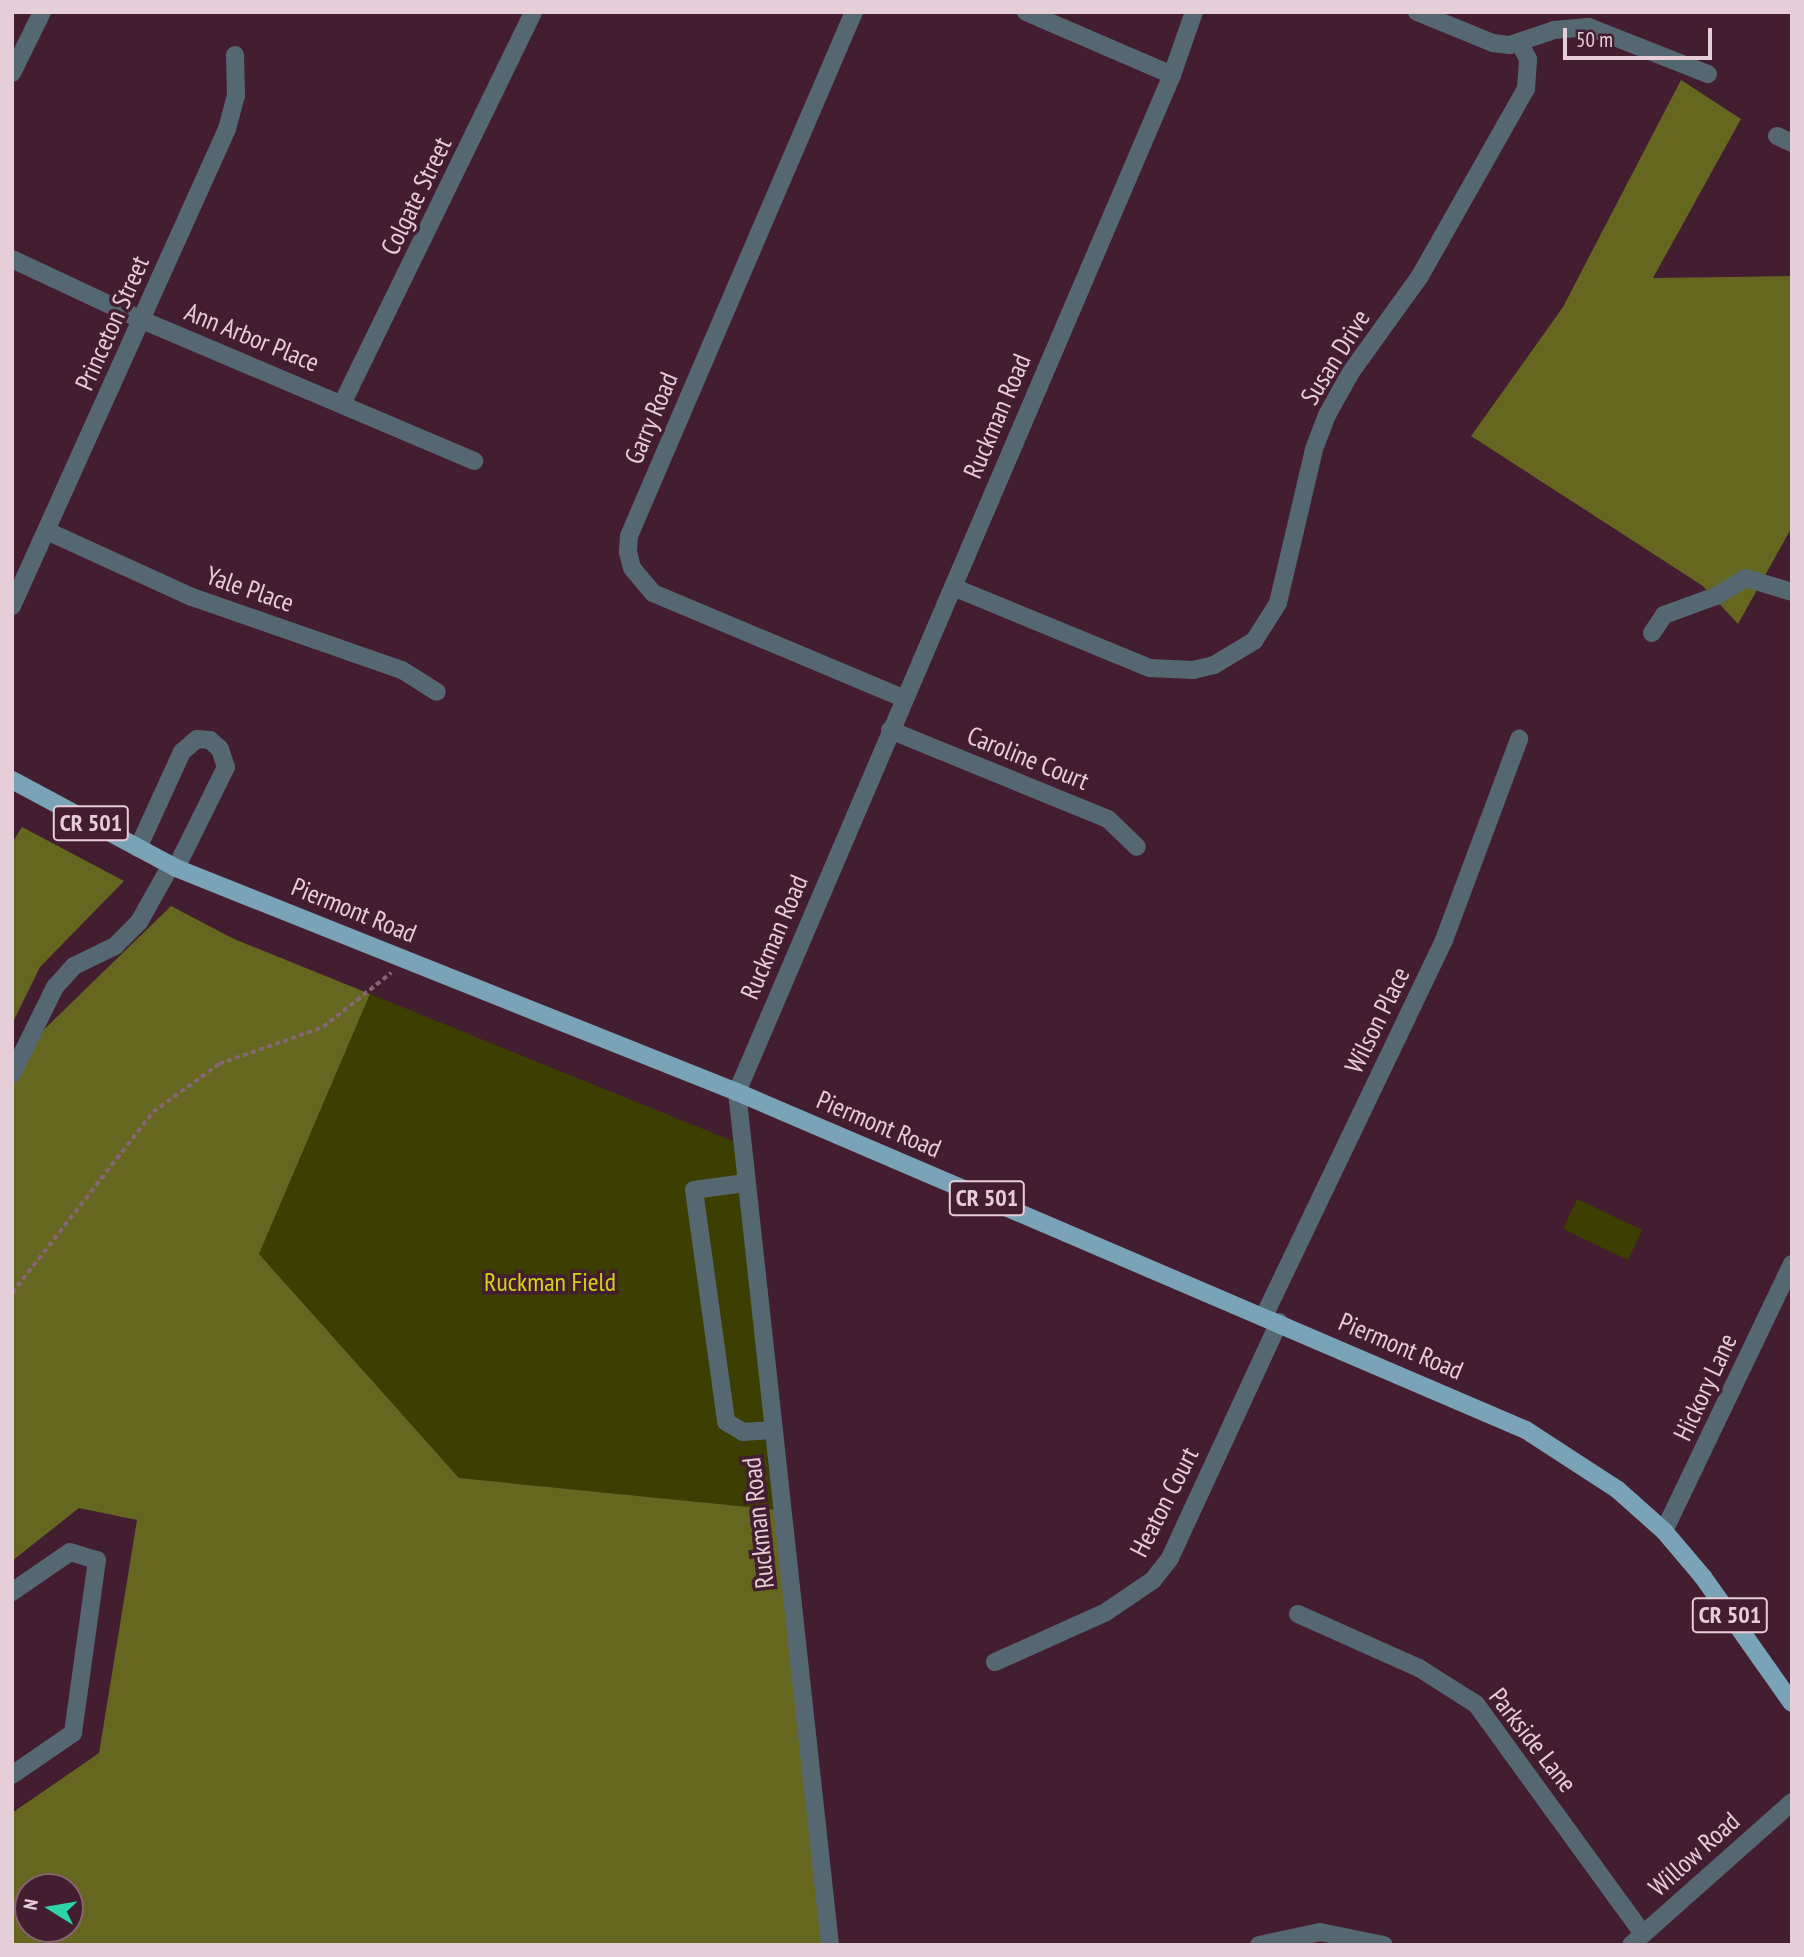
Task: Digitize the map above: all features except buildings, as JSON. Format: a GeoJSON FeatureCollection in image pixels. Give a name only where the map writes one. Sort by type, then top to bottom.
{"type":"FeatureCollection","features":[{"type":"Feature","properties":{"kind":"main road","name":"Piermont Road"},"geometry":{"type":"LineString","coordinates":[[12,780],[173,867],[737,1092],[1526,1430],[1618,1490],[1664,1531],[1703,1577],[1792,1703]]}},
{"type":"Feature","properties":{"kind":"street"},"geometry":{"type":"LineString","coordinates":[[12,73],[42,12]]}},
{"type":"Feature","properties":{"kind":"street","name":"Colgate Street"},"geometry":{"type":"LineString","coordinates":[[343,402],[533,12]]}},
{"type":"Feature","properties":{"kind":"street","name":"Garry Road"},"geometry":{"type":"LineString","coordinates":[[854,12],[629,536],[628,552],[632,568],[653,593],[903,698]]}},
{"type":"Feature","properties":{"kind":"street"},"geometry":{"type":"LineString","coordinates":[[1026,12],[1171,75]]}},
{"type":"Feature","properties":{"kind":"street","name":"Ruckman Road"},"geometry":{"type":"LineString","coordinates":[[830,1945],[737,1092],[1171,75],[1194,12]]}},
{"type":"Feature","properties":{"kind":"street"},"geometry":{"type":"LineString","coordinates":[[1418,12],[1493,43],[1520,44],[1555,30],[1589,27],[1708,74]]}},
{"type":"Feature","properties":{"kind":"street","name":"Susan Drive"},"geometry":{"type":"LineString","coordinates":[[953,587],[1150,667],[1192,670],[1214,665],[1254,641],[1278,603],[1314,449],[1327,415],[1351,372],[1420,276],[1526,89],[1528,59],[1520,44]]}},
{"type":"Feature","properties":{"kind":"street","name":"Princeton Street"},"geometry":{"type":"LineString","coordinates":[[12,606],[227,129],[236,95],[234,55]]}},
{"type":"Feature","properties":{"kind":"street","name":"Ann Arbor Place"},"geometry":{"type":"LineString","coordinates":[[12,259],[142,320],[343,402],[474,461]]}},
{"type":"Feature","properties":{"kind":"street","name":"Yale Place"},"geometry":{"type":"LineString","coordinates":[[47,531],[192,597],[402,670],[438,692]]}},
{"type":"Feature","properties":{"kind":"street"},"geometry":{"type":"LineString","coordinates":[[1652,633],[1664,615],[1716,596],[1746,578],[1792,592]]}},
{"type":"Feature","properties":{"kind":"street","name":"Caroline Court"},"geometry":{"type":"LineString","coordinates":[[890,730],[1108,819],[1137,847]]}},
{"type":"Feature","properties":{"kind":"street","name":"Wilson Place"},"geometry":{"type":"LineString","coordinates":[[1271,1319],[1444,940],[1519,738]]}},
{"type":"Feature","properties":{"kind":"street"},"geometry":{"type":"LineString","coordinates":[[12,1074],[55,987],[74,966],[115,946],[139,922],[173,867],[226,766],[220,749],[209,740],[197,739],[182,752],[138,848]]}},
{"type":"Feature","properties":{"kind":"street"},"geometry":{"type":"LineString","coordinates":[[745,1183],[694,1190],[726,1422],[743,1432],[774,1430]]}},
{"type":"Feature","properties":{"kind":"street","name":"Hickory Lane"},"geometry":{"type":"LineString","coordinates":[[1664,1531],[1792,1264]]}},
{"type":"Feature","properties":{"kind":"street","name":"Heaton Court"},"geometry":{"type":"LineString","coordinates":[[995,1662],[1106,1612],[1153,1580],[1170,1558],[1271,1319]]}},
{"type":"Feature","properties":{"kind":"street"},"geometry":{"type":"LineString","coordinates":[[12,1592],[70,1552],[97,1560],[74,1733],[12,1775]]}},
{"type":"Feature","properties":{"kind":"street","name":"Parkside Lane"},"geometry":{"type":"LineString","coordinates":[[1298,1614],[1419,1668],[1476,1704],[1637,1939]]}},
{"type":"Feature","properties":{"kind":"street","name":"Willow Road"},"geometry":{"type":"LineString","coordinates":[[1637,1939],[1792,1802]]}},
{"type":"Feature","properties":{"kind":"street"},"geometry":{"type":"LineString","coordinates":[[1259,1945],[1320,1932],[1384,1945]]}},
{"type":"Feature","properties":{"kind":"path"},"geometry":{"type":"LineString","coordinates":[[12,1293],[153,1112],[219,1064],[323,1027],[406,960]]}},
{"type":"Feature","properties":{"kind":"green space","name":"Ruckman Field"},"geometry":{"type":"Polygon","coordinates":[[[370,994],[735,1142],[778,1510],[459,1478],[259,1254],[370,994]]]}},
{"type":"Feature","properties":{"kind":"green space"},"geometry":{"type":"Polygon","coordinates":[[[1577,1199],[1642,1230],[1628,1260],[1563,1229],[1577,1199]]]}},
{"type":"Feature","properties":{"kind":"shaded area"},"geometry":{"type":"Polygon","coordinates":[[[1681,80],[1741,119],[1653,278],[1792,276],[1792,527],[1738,624],[1703,586],[1471,436],[1563,307],[1681,80]]]}},
{"type":"Feature","properties":{"kind":"shaded area"},"geometry":{"type":"Polygon","coordinates":[[[22,827],[124,881],[40,967],[12,1024],[12,843],[22,827]]]}},
{"type":"Feature","properties":{"kind":"shaded area"},"geometry":{"type":"Polygon","coordinates":[[[171,906],[234,939],[370,994],[259,1254],[459,1478],[778,1510],[830,1945],[12,1945],[12,1813],[99,1753],[137,1520],[79,1508],[12,1561],[12,1089],[24,1049],[171,906]]]}}]}
